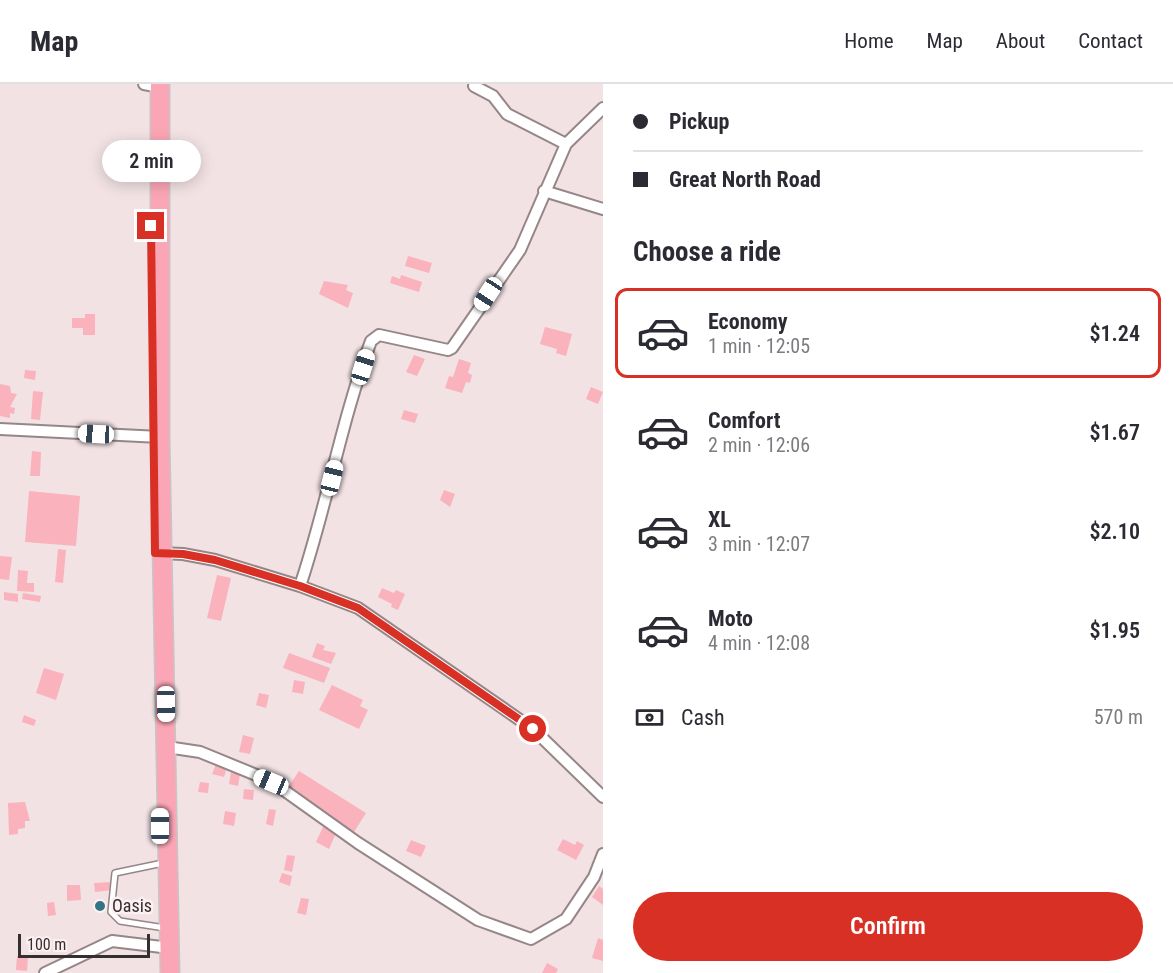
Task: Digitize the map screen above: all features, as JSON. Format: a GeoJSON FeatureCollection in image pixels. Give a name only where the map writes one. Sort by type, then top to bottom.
{"type":"FeatureCollection","features":[{"type":"Feature","properties":{"kind":"highway"},"geometry":{"type":"LineString","coordinates":[[153,85],[165,863]]}},
{"type":"Feature","properties":{"kind":"highway"},"geometry":{"type":"LineString","coordinates":[[159,553],[167,747],[165,947],[161,973]]}},
{"type":"Feature","properties":{"kind":"highway"},"geometry":{"type":"LineString","coordinates":[[165,947],[170,973]]}},
{"type":"Feature","properties":{"kind":"street"},"geometry":{"type":"LineString","coordinates":[[474,86],[493,96],[507,114],[566,144]]}},
{"type":"Feature","properties":{"kind":"street"},"geometry":{"type":"LineString","coordinates":[[300,586],[331,483],[346,414],[371,341],[378,335],[448,350],[452,348],[520,249],[566,144],[603,108]]}},
{"type":"Feature","properties":{"kind":"street"},"geometry":{"type":"LineString","coordinates":[[544,191],[603,209]]}},
{"type":"Feature","properties":{"kind":"street"},"geometry":{"type":"LineString","coordinates":[[0,429],[157,436]]}},
{"type":"Feature","properties":{"kind":"street"},"geometry":{"type":"LineString","coordinates":[[159,553],[205,558],[300,586],[358,608],[533,729],[603,797]]}},
{"type":"Feature","properties":{"kind":"street"},"geometry":{"type":"LineString","coordinates":[[167,747],[200,752],[271,782],[358,843],[477,920],[531,939],[566,919],[594,877],[603,854]]}},
{"type":"Feature","properties":{"kind":"street"},"geometry":{"type":"LineString","coordinates":[[45,973],[112,941],[165,947]]}},
{"type":"Feature","properties":{"kind":"lane"},"geometry":{"type":"LineString","coordinates":[[165,863],[116,873],[111,912],[120,921],[165,928]]}},
{"type":"Feature","properties":{"kind":"building"},"geometry":{"type":"Polygon","coordinates":[[[408,256],[432,263],[429,273],[405,266],[408,256]]]}},
{"type":"Feature","properties":{"kind":"building"},"geometry":{"type":"Polygon","coordinates":[[[401,275],[422,282],[419,292],[390,283],[392,276],[400,279],[401,275]]]}},
{"type":"Feature","properties":{"kind":"building"},"geometry":{"type":"Polygon","coordinates":[[[324,281],[348,285],[346,290],[353,293],[348,308],[319,294],[324,281]]]}},
{"type":"Feature","properties":{"kind":"building"},"geometry":{"type":"Polygon","coordinates":[[[85,314],[95,314],[95,335],[83,335],[83,328],[72,328],[72,318],[85,318],[85,314]]]}},
{"type":"Feature","properties":{"kind":"building"},"geometry":{"type":"Polygon","coordinates":[[[545,327],[572,334],[566,356],[556,353],[557,349],[540,344],[545,327]]]}},
{"type":"Feature","properties":{"kind":"building"},"geometry":{"type":"Polygon","coordinates":[[[414,355],[425,359],[417,376],[406,372],[414,355]]]}},
{"type":"Feature","properties":{"kind":"building"},"geometry":{"type":"Polygon","coordinates":[[[459,359],[471,363],[468,373],[472,375],[470,383],[466,382],[462,393],[445,388],[449,376],[453,377],[459,359]]]}},
{"type":"Feature","properties":{"kind":"building"},"geometry":{"type":"Polygon","coordinates":[[[25,370],[36,371],[35,380],[24,378],[25,370]]]}},
{"type":"Feature","properties":{"kind":"building"},"geometry":{"type":"Polygon","coordinates":[[[0,384],[10,386],[11,393],[17,394],[10,407],[15,408],[14,414],[10,413],[10,418],[0,416],[0,384]]]}},
{"type":"Feature","properties":{"kind":"building"},"geometry":{"type":"Polygon","coordinates":[[[591,387],[603,392],[598,404],[586,399],[591,387]]]}},
{"type":"Feature","properties":{"kind":"building"},"geometry":{"type":"Polygon","coordinates":[[[33,391],[43,392],[40,420],[31,419],[33,391]]]}},
{"type":"Feature","properties":{"kind":"building"},"geometry":{"type":"Polygon","coordinates":[[[404,410],[418,414],[415,423],[401,419],[404,410]]]}},
{"type":"Feature","properties":{"kind":"building"},"geometry":{"type":"Polygon","coordinates":[[[32,451],[41,452],[40,476],[30,476],[32,451]]]}},
{"type":"Feature","properties":{"kind":"building"},"geometry":{"type":"Polygon","coordinates":[[[444,490],[455,494],[450,507],[440,500],[444,490]]]}},
{"type":"Feature","properties":{"kind":"building"},"geometry":{"type":"Polygon","coordinates":[[[29,491],[80,496],[76,546],[25,542],[29,491]]]}},
{"type":"Feature","properties":{"kind":"building"},"geometry":{"type":"Polygon","coordinates":[[[58,549],[66,550],[63,583],[55,582],[58,549]]]}},
{"type":"Feature","properties":{"kind":"building"},"geometry":{"type":"Polygon","coordinates":[[[0,556],[12,557],[9,580],[0,579],[0,556]]]}},
{"type":"Feature","properties":{"kind":"building"},"geometry":{"type":"Polygon","coordinates":[[[18,570],[28,571],[27,583],[34,583],[34,592],[17,591],[18,570]]]}},
{"type":"Feature","properties":{"kind":"building"},"geometry":{"type":"Polygon","coordinates":[[[217,575],[231,578],[221,621],[207,618],[217,575]]]}},
{"type":"Feature","properties":{"kind":"building"},"geometry":{"type":"Polygon","coordinates":[[[382,588],[394,593],[396,590],[405,594],[398,610],[378,597],[382,588]]]}},
{"type":"Feature","properties":{"kind":"building"},"geometry":{"type":"Polygon","coordinates":[[[4,592],[18,594],[18,602],[4,600],[4,592]]]}},
{"type":"Feature","properties":{"kind":"building"},"geometry":{"type":"Polygon","coordinates":[[[23,593],[41,596],[40,602],[22,599],[23,593]]]}},
{"type":"Feature","properties":{"kind":"building"},"geometry":{"type":"Polygon","coordinates":[[[317,643],[325,646],[323,650],[336,653],[331,664],[312,657],[317,643]]]}},
{"type":"Feature","properties":{"kind":"building"},"geometry":{"type":"Polygon","coordinates":[[[289,653],[330,668],[324,683],[283,668],[289,653]]]}},
{"type":"Feature","properties":{"kind":"building"},"geometry":{"type":"Polygon","coordinates":[[[44,668],[64,674],[56,700],[36,693],[44,668]]]}},
{"type":"Feature","properties":{"kind":"building"},"geometry":{"type":"Polygon","coordinates":[[[294,680],[305,682],[303,694],[292,692],[294,680]]]}},
{"type":"Feature","properties":{"kind":"building"},"geometry":{"type":"Polygon","coordinates":[[[332,685],[363,700],[360,706],[368,710],[359,729],[319,710],[332,685]]]}},
{"type":"Feature","properties":{"kind":"building"},"geometry":{"type":"Polygon","coordinates":[[[259,693],[269,695],[266,708],[256,705],[259,693]]]}},
{"type":"Feature","properties":{"kind":"building"},"geometry":{"type":"Polygon","coordinates":[[[24,715],[36,720],[34,726],[22,722],[24,715]]]}},
{"type":"Feature","properties":{"kind":"building"},"geometry":{"type":"Polygon","coordinates":[[[243,735],[254,738],[250,754],[239,752],[243,735]]]}},
{"type":"Feature","properties":{"kind":"building"},"geometry":{"type":"Polygon","coordinates":[[[216,764],[227,767],[224,777],[212,774],[216,764]]]}},
{"type":"Feature","properties":{"kind":"building"},"geometry":{"type":"Polygon","coordinates":[[[299,771],[366,813],[354,832],[287,789],[299,771]]]}},
{"type":"Feature","properties":{"kind":"building"},"geometry":{"type":"Polygon","coordinates":[[[231,772],[240,774],[238,786],[229,784],[231,772]]]}},
{"type":"Feature","properties":{"kind":"building"},"geometry":{"type":"Polygon","coordinates":[[[200,782],[209,783],[208,793],[198,792],[200,782]]]}},
{"type":"Feature","properties":{"kind":"building"},"geometry":{"type":"Polygon","coordinates":[[[244,789],[254,790],[253,800],[243,799],[244,789]]]}},
{"type":"Feature","properties":{"kind":"building"},"geometry":{"type":"Polygon","coordinates":[[[25,802],[30,821],[25,821],[25,828],[18,829],[18,834],[9,835],[8,803],[25,802]]]}},
{"type":"Feature","properties":{"kind":"building"},"geometry":{"type":"Polygon","coordinates":[[[269,809],[276,810],[273,826],[266,824],[269,809]]]}},
{"type":"Feature","properties":{"kind":"building"},"geometry":{"type":"Polygon","coordinates":[[[225,811],[236,813],[234,826],[223,824],[225,811]]]}},
{"type":"Feature","properties":{"kind":"building"},"geometry":{"type":"Polygon","coordinates":[[[323,827],[336,833],[329,849],[316,842],[323,827]]]}},
{"type":"Feature","properties":{"kind":"building"},"geometry":{"type":"Polygon","coordinates":[[[563,839],[575,845],[577,841],[584,845],[576,860],[557,850],[563,839]]]}},
{"type":"Feature","properties":{"kind":"building"},"geometry":{"type":"Polygon","coordinates":[[[411,840],[426,846],[421,857],[406,851],[411,840]]]}},
{"type":"Feature","properties":{"kind":"building"},"geometry":{"type":"Polygon","coordinates":[[[287,855],[295,856],[292,872],[284,870],[287,855]]]}},
{"type":"Feature","properties":{"kind":"building"},"geometry":{"type":"Polygon","coordinates":[[[282,873],[292,876],[290,886],[279,882],[282,873]]]}},
{"type":"Feature","properties":{"kind":"building"},"geometry":{"type":"Polygon","coordinates":[[[112,882],[112,890],[95,892],[94,883],[112,882]]]}},
{"type":"Feature","properties":{"kind":"building"},"geometry":{"type":"Polygon","coordinates":[[[67,885],[80,885],[81,900],[67,901],[67,885]]]}},
{"type":"Feature","properties":{"kind":"building"},"geometry":{"type":"Polygon","coordinates":[[[599,886],[603,889],[603,905],[592,897],[599,886]]]}},
{"type":"Feature","properties":{"kind":"building"},"geometry":{"type":"Polygon","coordinates":[[[301,898],[309,899],[306,915],[297,913],[301,898]]]}},
{"type":"Feature","properties":{"kind":"building"},"geometry":{"type":"Polygon","coordinates":[[[54,902],[56,915],[48,916],[47,903],[54,902]]]}},
{"type":"Feature","properties":{"kind":"building"},"geometry":{"type":"Polygon","coordinates":[[[598,938],[603,940],[603,961],[592,958],[598,938]]]}},
{"type":"Feature","properties":{"kind":"building"},"geometry":{"type":"Polygon","coordinates":[[[17,956],[28,957],[27,971],[16,970],[17,956]]]}},
{"type":"Feature","properties":{"kind":"building"},"geometry":{"type":"Polygon","coordinates":[[[547,963],[558,969],[556,973],[542,973],[547,963]]]}},
{"type":"Feature","properties":{"kind":"place","name":"Oasis"},"geometry":{"type":"Point","coordinates":[100,906]}},
{"type":"Feature","properties":{"kind":"route"},"geometry":{"type":"LineString","coordinates":[[151,226],[155,553],[195,555],[215,560],[300,586],[358,608],[533,729]]}}]}
